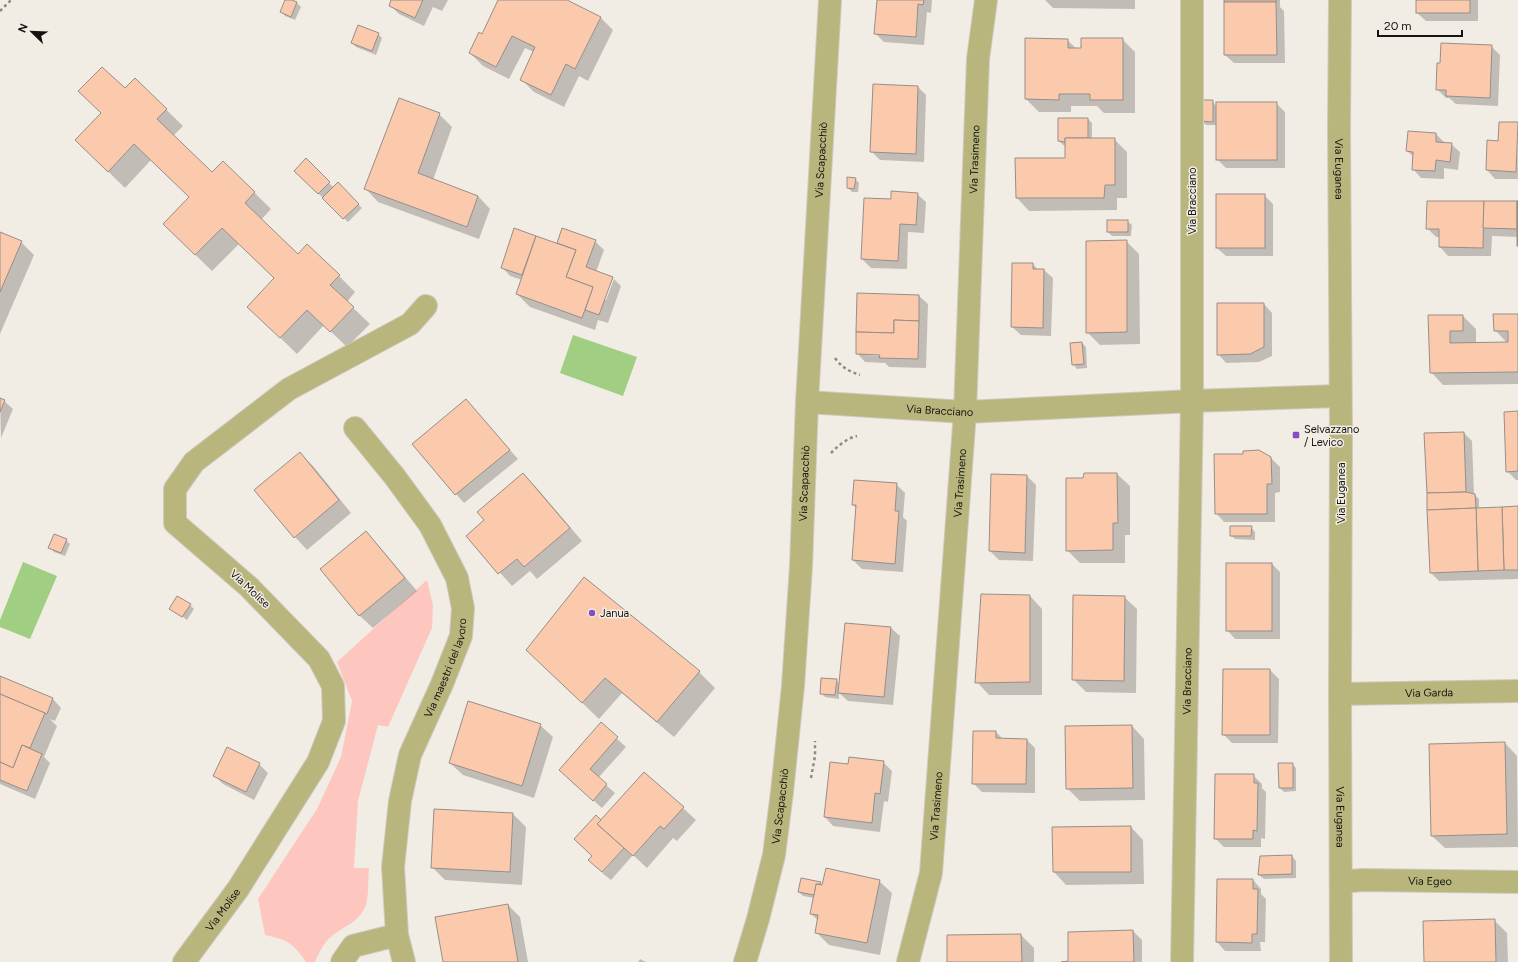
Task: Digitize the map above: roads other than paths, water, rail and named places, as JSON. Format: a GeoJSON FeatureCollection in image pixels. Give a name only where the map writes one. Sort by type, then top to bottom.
{"type":"FeatureCollection","features":[{"type":"Feature","properties":{"kind":"street","name":"Via Scapacchiò"},"geometry":{"type":"LineString","coordinates":[[744,962],[758,919],[774,855],[782,792],[795,656],[801,566],[807,402],[830,0]]}},
{"type":"Feature","properties":{"kind":"street","name":"Via Trasimeno"},"geometry":{"type":"LineString","coordinates":[[908,962],[931,873],[965,412],[978,59],[986,0]]}},
{"type":"Feature","properties":{"kind":"street","name":"Via Bracciano"},"geometry":{"type":"LineString","coordinates":[[1182,962],[1192,401],[1192,0]]}},
{"type":"Feature","properties":{"kind":"street","name":"Via Euganea"},"geometry":{"type":"LineString","coordinates":[[1340,0],[1341,962]]}},
{"type":"Feature","properties":{"kind":"street","name":"Via Molise"},"geometry":{"type":"LineString","coordinates":[[184,962],[238,889],[318,762],[334,721],[333,686],[319,659],[249,587],[175,524],[175,489],[194,462],[289,389],[410,324],[426,306]]}},
{"type":"Feature","properties":{"kind":"street","name":"Via Bracciano"},"geometry":{"type":"LineString","coordinates":[[807,402],[965,412],[1192,401],[1340,396]]}},
{"type":"Feature","properties":{"kind":"street","name":"Via maestri del lavoro"},"geometry":{"type":"LineString","coordinates":[[355,428],[395,477],[430,525],[457,578],[463,608],[461,636],[442,684],[410,755],[400,802],[393,867],[397,935],[404,962]]}},
{"type":"Feature","properties":{"kind":"street","name":"Via Garda"},"geometry":{"type":"LineString","coordinates":[[1340,694],[1518,691]]}},
{"type":"Feature","properties":{"kind":"street","name":"Via Egeo"},"geometry":{"type":"LineString","coordinates":[[1341,882],[1362,880],[1518,882]]}},
{"type":"Feature","properties":{"kind":"street"},"geometry":{"type":"LineString","coordinates":[[342,962],[353,946],[397,935]]}},
{"type":"Feature","properties":{"kind":"place","name":"Selvazzano / Levico"},"geometry":{"type":"Point","coordinates":[1296,435]}},
{"type":"Feature","properties":{"kind":"place","name":"Janua"},"geometry":{"type":"Point","coordinates":[592,613]}}]}
